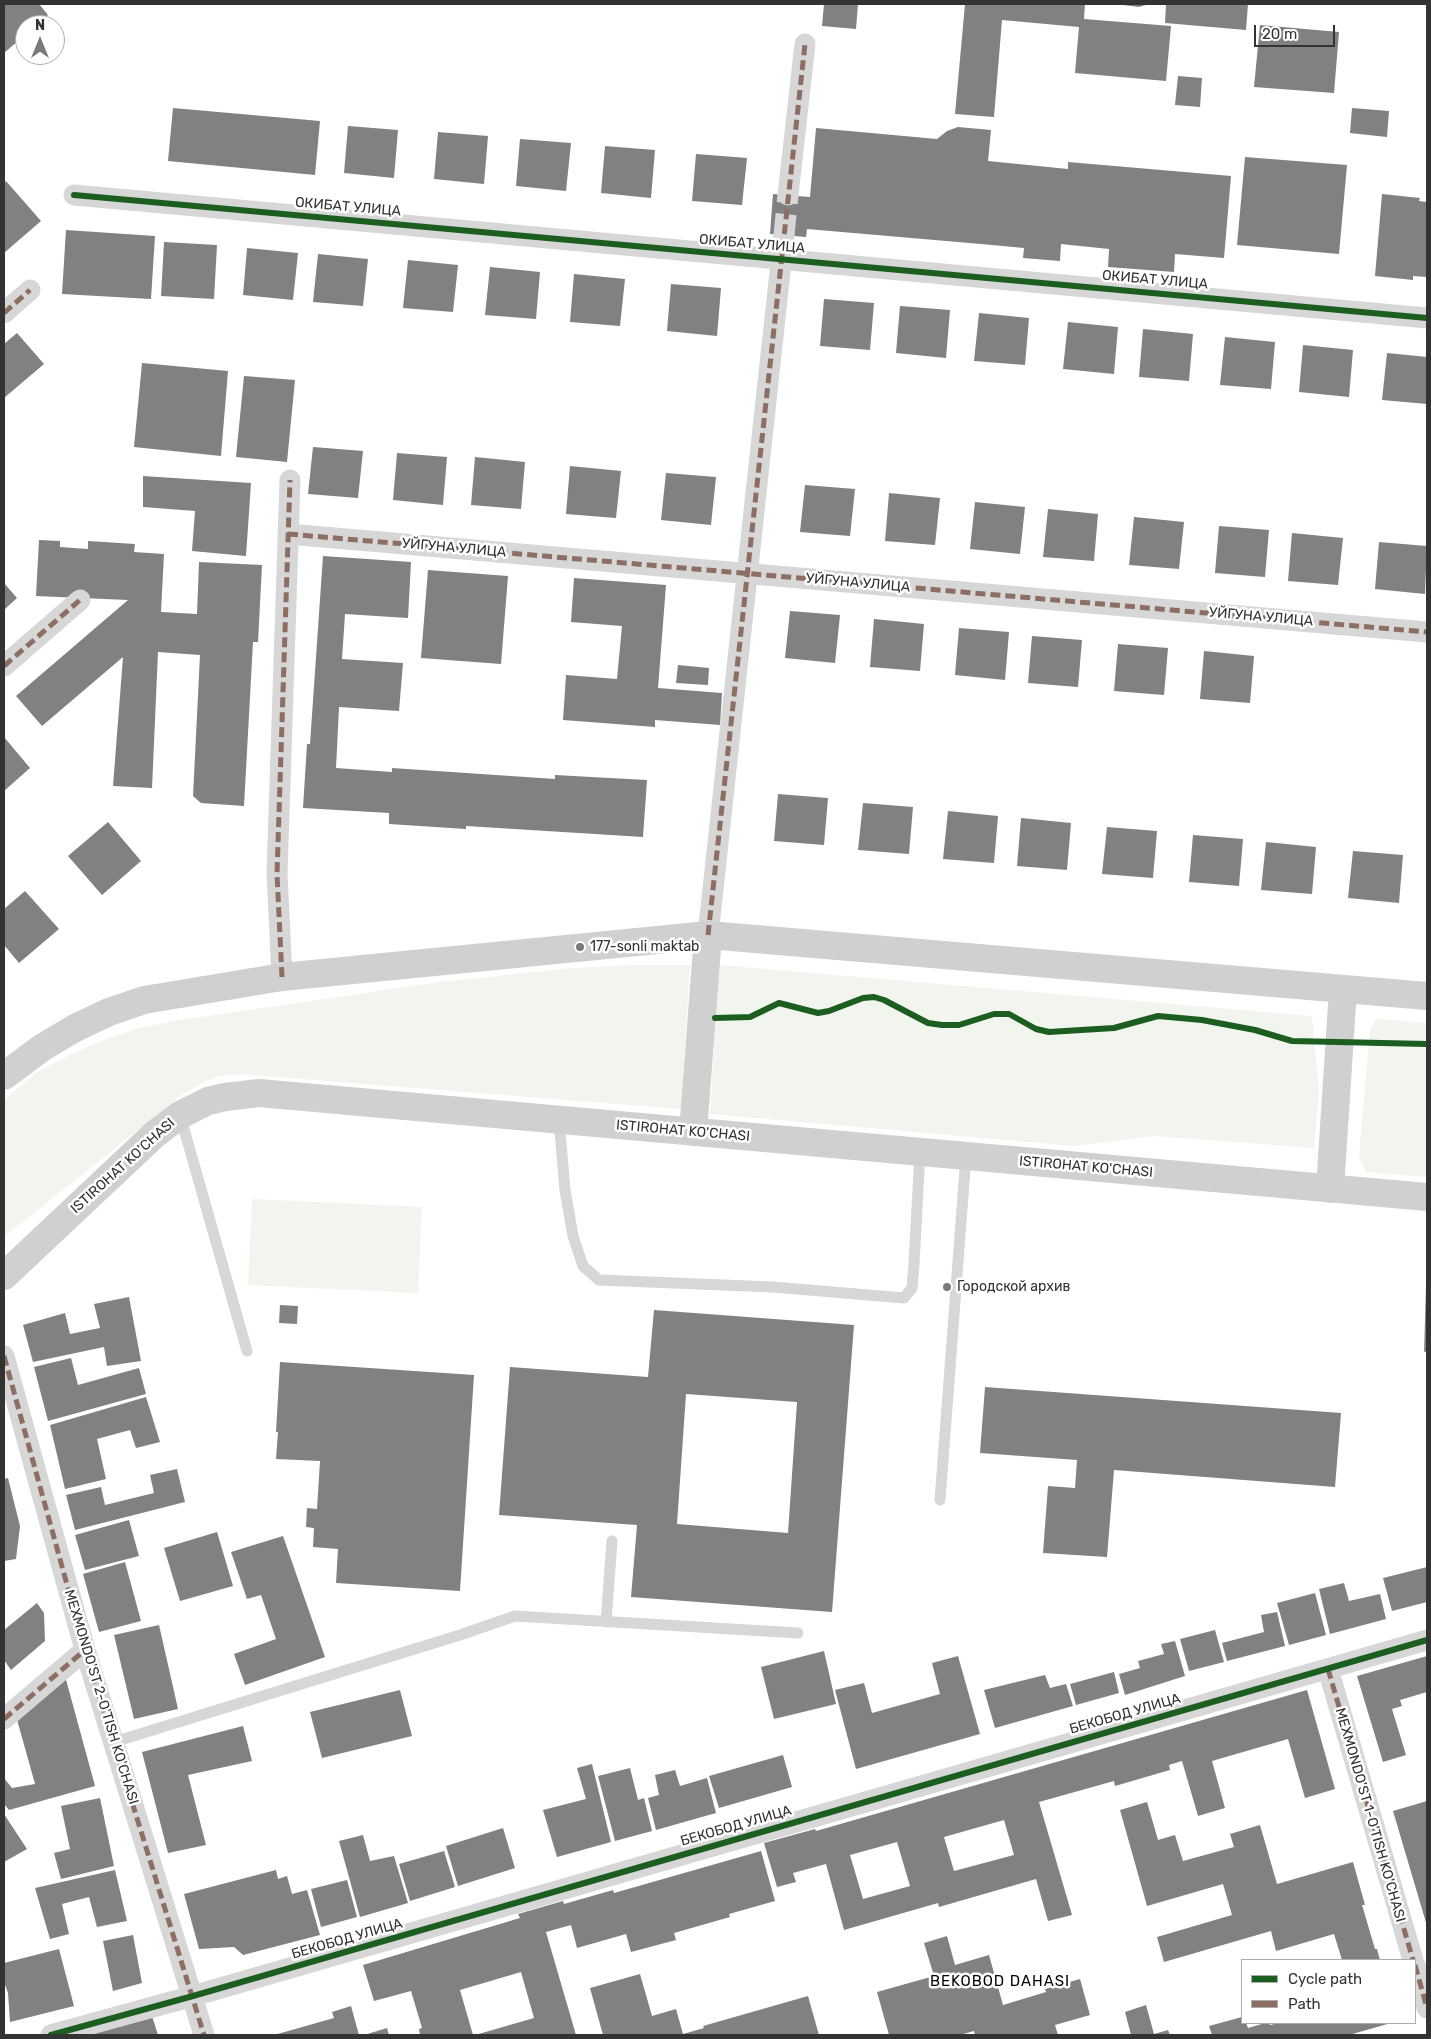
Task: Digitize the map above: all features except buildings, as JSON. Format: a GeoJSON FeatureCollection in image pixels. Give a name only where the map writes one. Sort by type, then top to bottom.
{"type":"FeatureCollection","features":[{"type":"Feature","properties":{"kind":"main road"},"geometry":{"type":"LineString","coordinates":[[693,1132],[708,935]]}},
{"type":"Feature","properties":{"kind":"main road"},"geometry":{"type":"LineString","coordinates":[[4,1076],[43,1047],[75,1028],[109,1012],[144,1000],[282,977],[708,935],[1427,996]]}},
{"type":"Feature","properties":{"kind":"main road"},"geometry":{"type":"LineString","coordinates":[[1330,1189],[1343,989]]}},
{"type":"Feature","properties":{"kind":"main road","name":"ISTIROHAT KO'CHASI"},"geometry":{"type":"LineString","coordinates":[[4,1276],[155,1134],[180,1115],[208,1101],[259,1093],[1427,1198]]}},
{"type":"Feature","properties":{"kind":"street"},"geometry":{"type":"LineString","coordinates":[[788,195],[804,44]]}},
{"type":"Feature","properties":{"kind":"street","name":"ОКИБАТ УЛИЦА"},"geometry":{"type":"LineString","coordinates":[[74,195],[1427,318]]}},
{"type":"Feature","properties":{"kind":"street"},"geometry":{"type":"LineString","coordinates":[[708,935],[784,235]]}},
{"type":"Feature","properties":{"kind":"street"},"geometry":{"type":"LineString","coordinates":[[4,313],[30,290]]}},
{"type":"Feature","properties":{"kind":"street"},"geometry":{"type":"LineString","coordinates":[[282,977],[277,874],[290,480]]}},
{"type":"Feature","properties":{"kind":"street","name":"УЙГУНА УЛИЦА"},"geometry":{"type":"LineString","coordinates":[[288,534],[1427,632]]}},
{"type":"Feature","properties":{"kind":"street"},"geometry":{"type":"LineString","coordinates":[[4,666],[80,600]]}},
{"type":"Feature","properties":{"kind":"street","name":"MEXMONDO'ST 2-O'TISH KO'CHASI"},"geometry":{"type":"LineString","coordinates":[[4,1356],[85,1650],[204,2035]]}},
{"type":"Feature","properties":{"kind":"street","name":"БЕКОБОД УЛИЦА"},"geometry":{"type":"LineString","coordinates":[[51,2035],[193,1996],[1427,1640]]}},
{"type":"Feature","properties":{"kind":"street"},"geometry":{"type":"LineString","coordinates":[[4,1719],[85,1650]]}},
{"type":"Feature","properties":{"kind":"street","name":"MEXMONDO'ST 1-O'TISH KO'CHASI"},"geometry":{"type":"LineString","coordinates":[[1328,1669],[1413,1959]]}},
{"type":"Feature","properties":{"kind":"street"},"geometry":{"type":"LineString","coordinates":[[1416,1969],[1427,2008]]}},
{"type":"Feature","properties":{"kind":"lane"},"geometry":{"type":"LineString","coordinates":[[180,1115],[248,1351]]}},
{"type":"Feature","properties":{"kind":"lane"},"geometry":{"type":"LineString","coordinates":[[559,1120],[565,1190],[573,1236],[584,1266],[599,1280],[773,1287],[904,1298],[912,1288],[913,1280],[920,1152]]}},
{"type":"Feature","properties":{"kind":"lane"},"geometry":{"type":"LineString","coordinates":[[940,1500],[966,1156]]}},
{"type":"Feature","properties":{"kind":"lane"},"geometry":{"type":"LineString","coordinates":[[606,1622],[612,1541]]}},
{"type":"Feature","properties":{"kind":"lane"},"geometry":{"type":"LineString","coordinates":[[114,1742],[451,1638],[515,1616],[798,1633]]}},
{"type":"Feature","properties":{"kind":"shaded area"},"geometry":{"type":"Polygon","coordinates":[[[626,965],[690,965],[681,1109],[238,1074],[221,1076],[206,1081],[183,1094],[4,1237],[4,1100],[39,1071],[106,1039],[140,1028],[174,1021],[433,983],[563,969],[626,965]]]}},
{"type":"Feature","properties":{"kind":"shaded area"},"geometry":{"type":"Polygon","coordinates":[[[719,965],[1312,1016],[1319,1092],[1314,1148],[1155,1136],[1074,1146],[710,1114],[719,965]]]}},
{"type":"Feature","properties":{"kind":"shaded area"},"geometry":{"type":"Polygon","coordinates":[[[1376,1019],[1427,1023],[1427,1177],[1366,1172],[1359,1156],[1370,1030],[1376,1019]]]}},
{"type":"Feature","properties":{"kind":"shaded area"},"geometry":{"type":"Polygon","coordinates":[[[252,1199],[422,1207],[418,1293],[248,1285],[252,1199]]]}},
{"type":"Feature","properties":{"kind":"tunnel"},"geometry":{"type":"LineString","coordinates":[[784,235],[788,195]]}},
{"type":"Feature","properties":{"kind":"marked path"},"geometry":{"type":"LineString","coordinates":[[708,935],[805,44]]}},
{"type":"Feature","properties":{"kind":"marked path"},"geometry":{"type":"LineString","coordinates":[[4,313],[30,290]]}},
{"type":"Feature","properties":{"kind":"marked path"},"geometry":{"type":"LineString","coordinates":[[282,977],[277,874],[290,480]]}},
{"type":"Feature","properties":{"kind":"marked path"},"geometry":{"type":"LineString","coordinates":[[288,534],[1427,632]]}},
{"type":"Feature","properties":{"kind":"marked path"},"geometry":{"type":"LineString","coordinates":[[4,666],[80,600]]}},
{"type":"Feature","properties":{"kind":"marked path"},"geometry":{"type":"LineString","coordinates":[[4,1356],[85,1650],[204,2035]]}},
{"type":"Feature","properties":{"kind":"marked path"},"geometry":{"type":"LineString","coordinates":[[4,1719],[85,1650]]}},
{"type":"Feature","properties":{"kind":"marked path"},"geometry":{"type":"LineString","coordinates":[[1328,1669],[1413,1959]]}},
{"type":"Feature","properties":{"kind":"marked path"},"geometry":{"type":"LineString","coordinates":[[1416,1969],[1427,2008]]}},
{"type":"Feature","properties":{"kind":"cycle path"},"geometry":{"type":"LineString","coordinates":[[74,195],[1427,318]]}},
{"type":"Feature","properties":{"kind":"cycle path"},"geometry":{"type":"LineString","coordinates":[[715,1018],[750,1017],[779,1003],[818,1013],[829,1011],[863,998],[874,997],[884,1000],[928,1023],[942,1025],[959,1025],[994,1014],[1009,1014],[1036,1029],[1049,1032],[1114,1028],[1158,1016],[1202,1020],[1255,1030],[1292,1041],[1427,1044]]}},
{"type":"Feature","properties":{"kind":"cycle path"},"geometry":{"type":"LineString","coordinates":[[51,2035],[193,1996],[1427,1640]]}},
{"type":"Feature","properties":{"kind":"place","name":"177-sonli maktab"},"geometry":{"type":"Point","coordinates":[580,947]}},
{"type":"Feature","properties":{"kind":"place","name":"Городской архив"},"geometry":{"type":"Point","coordinates":[947,1287]}},
{"type":"Feature","properties":{"kind":"district","name":"BEKOBOD DAHASI"},"geometry":{"type":"Point","coordinates":[1000,1982]}}]}
